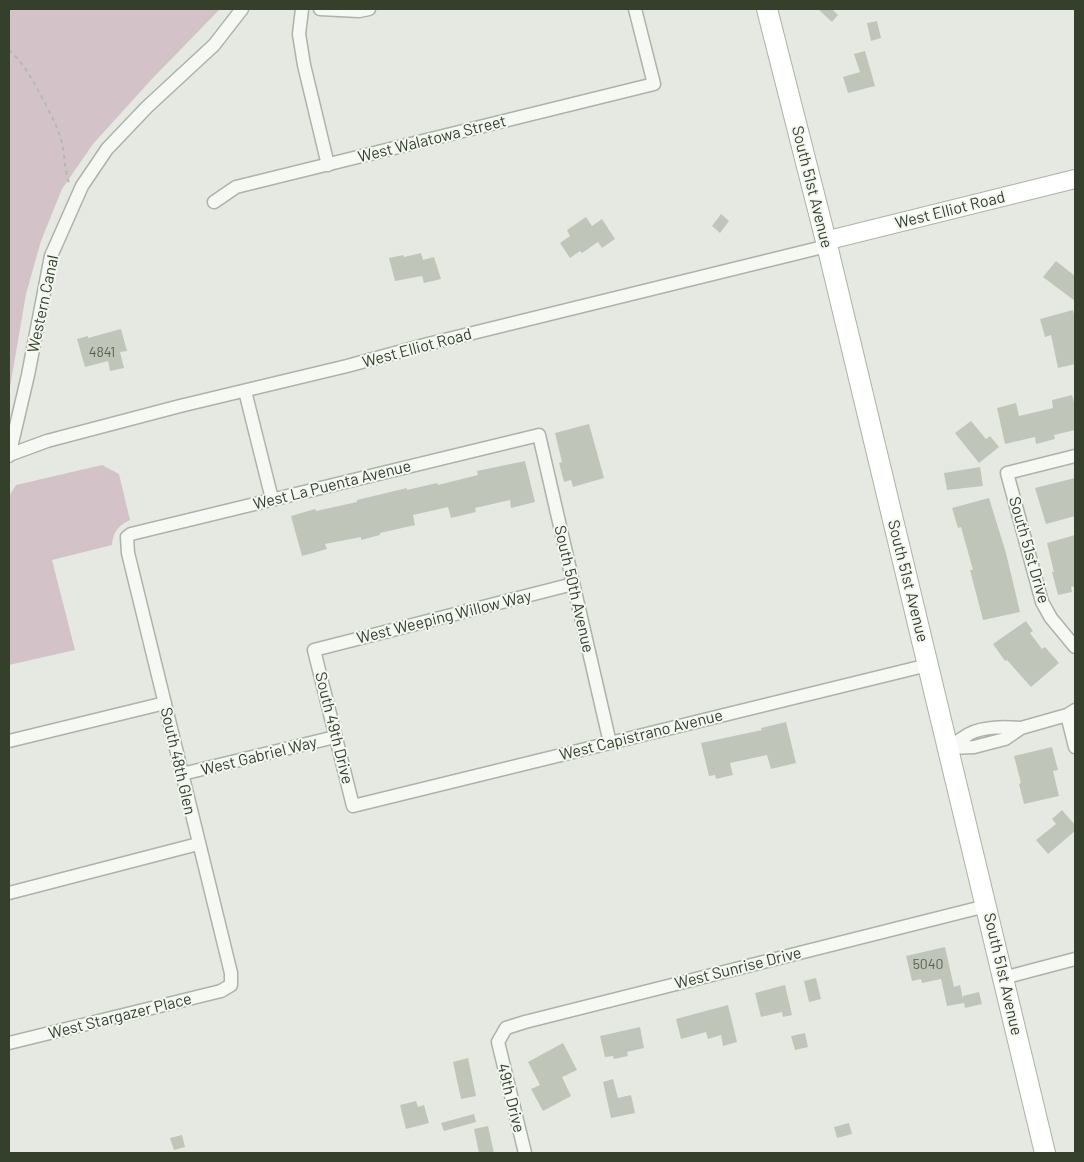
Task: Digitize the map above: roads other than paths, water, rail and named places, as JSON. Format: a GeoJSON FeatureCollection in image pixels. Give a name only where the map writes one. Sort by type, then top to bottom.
{"type":"FeatureCollection","features":[{"type":"Feature","properties":{"kind":"main road","name":"South 51st Avenue"},"geometry":{"type":"LineString","coordinates":[[767,9],[826,243],[1045,1153]]}},
{"type":"Feature","properties":{"kind":"main road","name":"West Elliot Road"},"geometry":{"type":"LineString","coordinates":[[826,243],[1075,179]]}},
{"type":"Feature","properties":{"kind":"street","name":"Western Canal"},"geometry":{"type":"LineString","coordinates":[[9,455],[28,375],[51,256],[82,186],[108,149],[147,107],[214,45],[242,9]]}},
{"type":"Feature","properties":{"kind":"street"},"geometry":{"type":"LineString","coordinates":[[302,9],[299,34],[304,65],[328,164]]}},
{"type":"Feature","properties":{"kind":"street"},"geometry":{"type":"LineString","coordinates":[[320,9],[359,11],[369,9]]}},
{"type":"Feature","properties":{"kind":"street","name":"West Walatowa Street"},"geometry":{"type":"LineString","coordinates":[[214,202],[236,187],[654,84],[635,9]]}},
{"type":"Feature","properties":{"kind":"street","name":"West Elliot Road"},"geometry":{"type":"LineString","coordinates":[[9,455],[47,441],[826,243]]}},
{"type":"Feature","properties":{"kind":"street"},"geometry":{"type":"LineString","coordinates":[[245,391],[272,499]]}},
{"type":"Feature","properties":{"kind":"street","name":"West La Puenta Avenue"},"geometry":{"type":"LineString","coordinates":[[126,537],[137,532],[539,435]]}},
{"type":"Feature","properties":{"kind":"street","name":"South 50th Avenue"},"geometry":{"type":"LineString","coordinates":[[539,435],[610,743]]}},
{"type":"Feature","properties":{"kind":"street","name":"South 51st Drive"},"geometry":{"type":"LineString","coordinates":[[1075,456],[1007,473],[1042,602],[1051,618],[1075,647]]}},
{"type":"Feature","properties":{"kind":"street","name":"South 48th Glen"},"geometry":{"type":"LineString","coordinates":[[126,537],[128,553],[230,973],[231,985]]}},
{"type":"Feature","properties":{"kind":"street","name":"West Weeping Willow Way"},"geometry":{"type":"LineString","coordinates":[[314,650],[573,584]]}},
{"type":"Feature","properties":{"kind":"street","name":"South 49th Drive"},"geometry":{"type":"LineString","coordinates":[[314,650],[353,806]]}},
{"type":"Feature","properties":{"kind":"street","name":"West Capistrano Avenue"},"geometry":{"type":"LineString","coordinates":[[353,806],[928,665]]}},
{"type":"Feature","properties":{"kind":"street"},"geometry":{"type":"LineString","coordinates":[[9,742],[165,703]]}},
{"type":"Feature","properties":{"kind":"street"},"geometry":{"type":"LineString","coordinates":[[948,748],[974,747],[1005,739],[1021,728],[1071,712],[1075,747]]}},
{"type":"Feature","properties":{"kind":"street","name":"West Gabriel Way"},"geometry":{"type":"LineString","coordinates":[[182,774],[335,738]]}},
{"type":"Feature","properties":{"kind":"street"},"geometry":{"type":"LineString","coordinates":[[9,892],[198,844]]}},
{"type":"Feature","properties":{"kind":"street","name":"West Sunrise Drive"},"geometry":{"type":"LineString","coordinates":[[498,1042],[506,1028],[525,1022],[986,906]]}},
{"type":"Feature","properties":{"kind":"street"},"geometry":{"type":"LineString","coordinates":[[1003,978],[1075,958]]}},
{"type":"Feature","properties":{"kind":"street","name":"West Stargazer Place"},"geometry":{"type":"LineString","coordinates":[[9,1043],[221,991],[231,985]]}},
{"type":"Feature","properties":{"kind":"street","name":"49th Drive"},"geometry":{"type":"LineString","coordinates":[[498,1042],[525,1153]]}}]}
